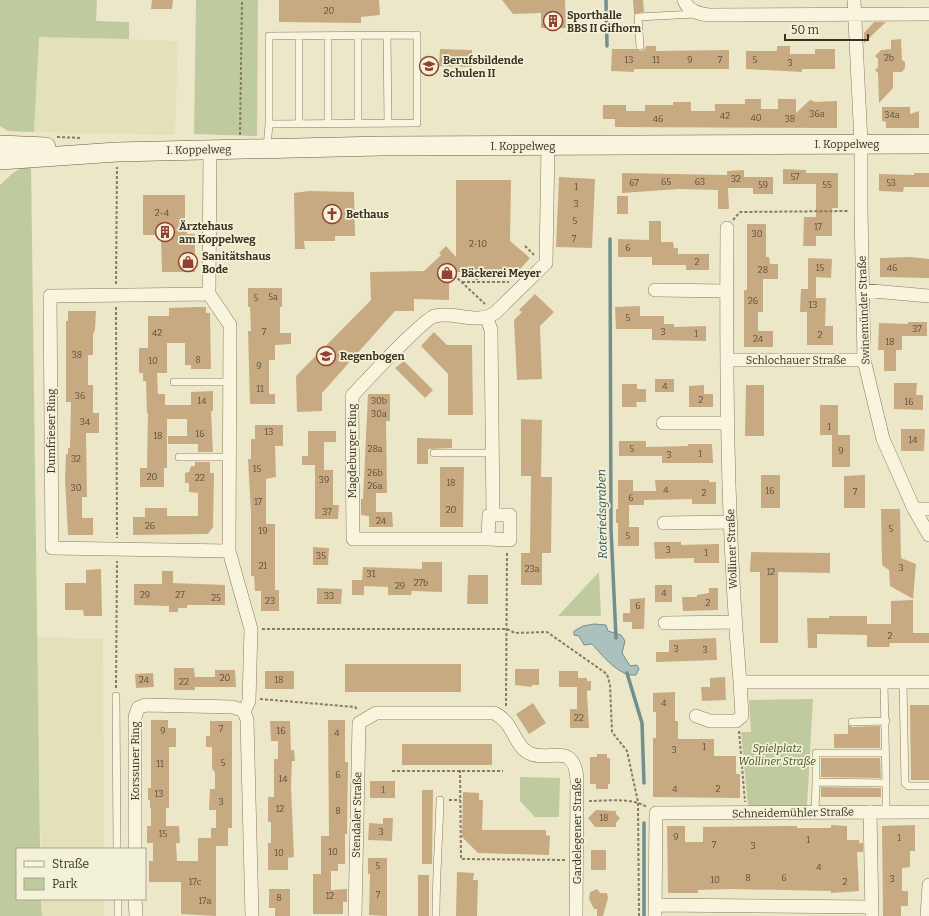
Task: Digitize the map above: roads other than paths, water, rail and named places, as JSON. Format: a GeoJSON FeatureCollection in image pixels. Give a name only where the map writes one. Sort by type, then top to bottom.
{"type":"FeatureCollection","features":[{"type":"Feature","properties":{"kind":"street"},"geometry":{"type":"LineString","coordinates":[[684,0],[686,6],[698,14],[709,15],[929,14]]}},
{"type":"Feature","properties":{"kind":"street","name":"Swinemünder Straße"},"geometry":{"type":"LineString","coordinates":[[854,0],[861,144],[864,360],[883,439],[914,508],[929,535]]}},
{"type":"Feature","properties":{"kind":"street","name":"I. Koppelweg"},"geometry":{"type":"LineString","coordinates":[[1,157],[267,148],[929,144]]}},
{"type":"Feature","properties":{"kind":"street"},"geometry":{"type":"LineString","coordinates":[[488,539],[489,515],[493,515],[491,453],[491,316],[546,263],[548,146]]}},
{"type":"Feature","properties":{"kind":"street"},"geometry":{"type":"LineString","coordinates":[[210,149],[209,294],[230,325],[229,551],[251,629],[246,706],[252,916]]}},
{"type":"Feature","properties":{"kind":"street","name":"Wolliner Straße"},"geometry":{"type":"LineString","coordinates":[[696,716],[710,721],[736,721],[742,716],[735,622],[731,522],[728,423],[726,228]]}},
{"type":"Feature","properties":{"kind":"street"},"geometry":{"type":"LineString","coordinates":[[655,290],[726,291]]}},
{"type":"Feature","properties":{"kind":"street"},"geometry":{"type":"LineString","coordinates":[[862,290],[929,296]]}},
{"type":"Feature","properties":{"kind":"street","name":"Dumfrieser Ring"},"geometry":{"type":"LineString","coordinates":[[209,294],[50,296],[52,548],[229,551]]}},
{"type":"Feature","properties":{"kind":"street","name":"Magdeburger Ring"},"geometry":{"type":"LineString","coordinates":[[491,316],[435,316],[419,327],[352,396],[353,539],[510,540],[510,515],[493,515]]}},
{"type":"Feature","properties":{"kind":"street","name":"Schlochauer Straße"},"geometry":{"type":"LineString","coordinates":[[728,360],[864,360]]}},
{"type":"Feature","properties":{"kind":"street"},"geometry":{"type":"LineString","coordinates":[[663,423],[728,423]]}},
{"type":"Feature","properties":{"kind":"street"},"geometry":{"type":"LineString","coordinates":[[914,508],[929,509]]}},
{"type":"Feature","properties":{"kind":"street"},"geometry":{"type":"LineString","coordinates":[[664,523],[731,522]]}},
{"type":"Feature","properties":{"kind":"street"},"geometry":{"type":"LineString","coordinates":[[666,623],[735,622]]}},
{"type":"Feature","properties":{"kind":"street"},"geometry":{"type":"LineString","coordinates":[[740,682],[929,682]]}},
{"type":"Feature","properties":{"kind":"street","name":"Korssuner Ring"},"geometry":{"type":"LineString","coordinates":[[135,848],[135,717],[138,708],[145,705],[246,706]]}},
{"type":"Feature","properties":{"kind":"street","name":"Gardelegener Straße"},"geometry":{"type":"LineString","coordinates":[[366,718],[376,713],[494,713],[504,717],[525,751],[531,755],[560,755],[570,759],[577,771],[576,916]]}},
{"type":"Feature","properties":{"kind":"street","name":"Stendaler Straße"},"geometry":{"type":"LineString","coordinates":[[355,916],[358,723],[366,718]]}},
{"type":"Feature","properties":{"kind":"street"},"geometry":{"type":"LineString","coordinates":[[655,911],[872,912],[870,812]]}},
{"type":"Feature","properties":{"kind":"street","name":"Schneidemühler Straße"},"geometry":{"type":"LineString","coordinates":[[655,911],[656,813],[744,814],[929,812]]}},
{"type":"Feature","properties":{"kind":"street"},"geometry":{"type":"LineString","coordinates":[[927,916],[929,885]]}},
{"type":"Feature","properties":{"kind":"street"},"geometry":{"type":"LineString","coordinates":[[135,900],[136,916]]}},
{"type":"Feature","properties":{"kind":"lane"},"geometry":{"type":"LineString","coordinates":[[640,46],[638,17],[698,14]]}},
{"type":"Feature","properties":{"kind":"lane"},"geometry":{"type":"LineString","coordinates":[[358,35],[358,123]]}},
{"type":"Feature","properties":{"kind":"lane"},"geometry":{"type":"LineString","coordinates":[[387,35],[388,123]]}},
{"type":"Feature","properties":{"kind":"lane"},"geometry":{"type":"LineString","coordinates":[[267,148],[270,124],[269,36],[417,35],[417,123],[270,124]]}},
{"type":"Feature","properties":{"kind":"lane"},"geometry":{"type":"LineString","coordinates":[[299,36],[299,123]]}},
{"type":"Feature","properties":{"kind":"lane"},"geometry":{"type":"LineString","coordinates":[[328,36],[328,123]]}},
{"type":"Feature","properties":{"kind":"lane"},"geometry":{"type":"LineString","coordinates":[[174,382],[229,382]]}},
{"type":"Feature","properties":{"kind":"lane"},"geometry":{"type":"LineString","coordinates":[[434,453],[491,453]]}},
{"type":"Feature","properties":{"kind":"lane"},"geometry":{"type":"LineString","coordinates":[[179,457],[229,457]]}},
{"type":"Feature","properties":{"kind":"lane"},"geometry":{"type":"LineString","coordinates":[[884,682],[886,721],[886,812]]}},
{"type":"Feature","properties":{"kind":"lane"},"geometry":{"type":"LineString","coordinates":[[903,683],[905,782],[908,786],[929,786]]}},
{"type":"Feature","properties":{"kind":"lane"},"geometry":{"type":"LineString","coordinates":[[116,696],[117,848]]}},
{"type":"Feature","properties":{"kind":"lane"},"geometry":{"type":"LineString","coordinates":[[852,722],[886,721]]}},
{"type":"Feature","properties":{"kind":"lane"},"geometry":{"type":"LineString","coordinates":[[815,813],[816,753],[885,753]]}},
{"type":"Feature","properties":{"kind":"lane"},"geometry":{"type":"LineString","coordinates":[[816,782],[886,783]]}},
{"type":"Feature","properties":{"kind":"lane"},"geometry":{"type":"LineString","coordinates":[[436,916],[436,878],[438,865],[440,800]]}},
{"type":"Feature","properties":{"kind":"lane"},"geometry":{"type":"LineString","coordinates":[[118,900],[118,916]]}},
{"type":"Feature","properties":{"kind":"water"},"geometry":{"type":"Polygon","coordinates":[[[594,624],[606,625],[608,631],[621,635],[625,641],[622,653],[630,666],[637,665],[639,669],[636,675],[624,673],[606,660],[592,644],[584,645],[579,636],[574,635],[574,631],[583,626],[594,624]]]}},
{"type":"Feature","properties":{"kind":"waterway","name":"Roteriedsgraben"},"geometry":{"type":"LineString","coordinates":[[606,0],[607,46]]}},
{"type":"Feature","properties":{"kind":"waterway","name":"Roteriedsgraben"},"geometry":{"type":"LineString","coordinates":[[610,239],[611,529],[616,638]]}},
{"type":"Feature","properties":{"kind":"waterway","name":"Roteriedsgraben"},"geometry":{"type":"LineString","coordinates":[[627,673],[642,723],[644,783]]}},
{"type":"Feature","properties":{"kind":"waterway","name":"Roteriedsgraben"},"geometry":{"type":"LineString","coordinates":[[644,823],[644,916]]}},
{"type":"Feature","properties":{"kind":"place","name":"Sporthalle BBS II Gifhorn"},"geometry":{"type":"Point","coordinates":[553,21]}},
{"type":"Feature","properties":{"kind":"place","name":"Berufsbildende Schulen II"},"geometry":{"type":"Point","coordinates":[429,66]}},
{"type":"Feature","properties":{"kind":"place","name":"Bethaus"},"geometry":{"type":"Point","coordinates":[332,214]}},
{"type":"Feature","properties":{"kind":"place","name":"Ärztehaus am Koppelweg"},"geometry":{"type":"Point","coordinates":[165,232]}},
{"type":"Feature","properties":{"kind":"place","name":"Sanitätshaus Bode"},"geometry":{"type":"Point","coordinates":[188,262]}},
{"type":"Feature","properties":{"kind":"place","name":"Bäckerei Meyer"},"geometry":{"type":"Point","coordinates":[447,273]}},
{"type":"Feature","properties":{"kind":"place","name":"Regenbogen"},"geometry":{"type":"Point","coordinates":[326,356]}},
{"type":"Feature","properties":{"kind":"park label","name":"Spielplatz Wolliner Straße"},"geometry":{"type":"Point","coordinates":[777,754]}}]}
